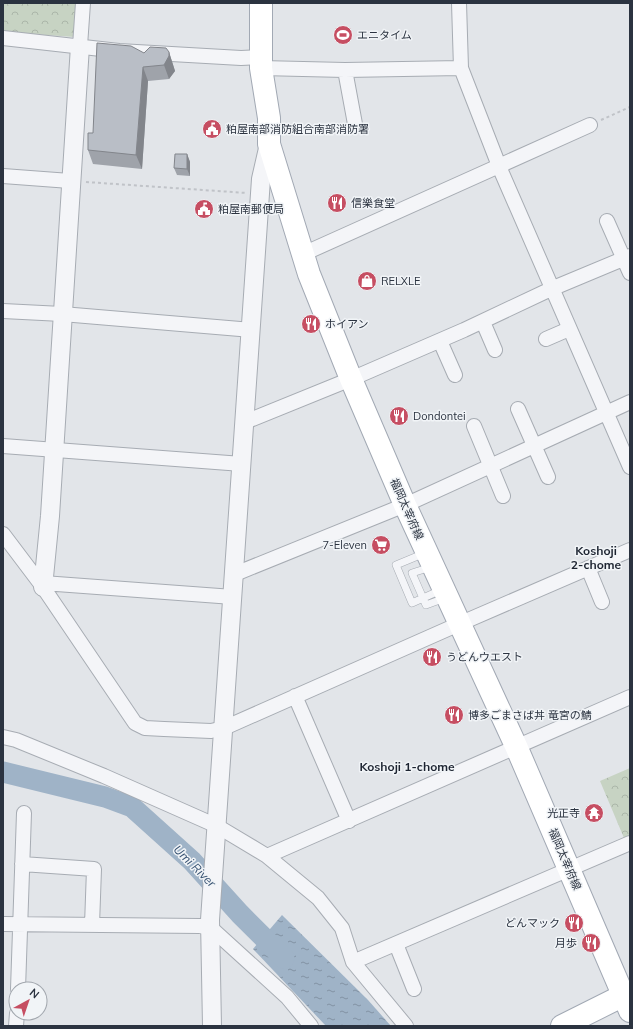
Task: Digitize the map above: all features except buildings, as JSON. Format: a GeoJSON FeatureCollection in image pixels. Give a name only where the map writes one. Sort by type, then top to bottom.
{"type":"FeatureCollection","features":[{"type":"Feature","properties":{"kind":"main road","name":"福岡太宰府線"},"geometry":{"type":"LineString","coordinates":[[261,3],[261,63],[269,118],[269,144],[303,254],[351,379],[405,505],[516,746],[627,999],[562,1026]]}},
{"type":"Feature","properties":{"kind":"street"},"geometry":{"type":"LineString","coordinates":[[43,585],[50,516],[70,181],[83,3]]}},
{"type":"Feature","properties":{"kind":"street"},"geometry":{"type":"LineString","coordinates":[[459,3],[461,68],[499,166],[551,289],[630,467]]}},
{"type":"Feature","properties":{"kind":"street"},"geometry":{"type":"LineString","coordinates":[[3,38],[126,51],[346,70],[461,68]]}},
{"type":"Feature","properties":{"kind":"street"},"geometry":{"type":"LineString","coordinates":[[346,70],[355,124]]}},
{"type":"Feature","properties":{"kind":"street"},"geometry":{"type":"LineString","coordinates":[[303,254],[590,125]]}},
{"type":"Feature","properties":{"kind":"street"},"geometry":{"type":"LineString","coordinates":[[212,1026],[211,924],[261,179],[269,144]]}},
{"type":"Feature","properties":{"kind":"street"},"geometry":{"type":"LineString","coordinates":[[3,176],[70,181]]}},
{"type":"Feature","properties":{"kind":"street"},"geometry":{"type":"LineString","coordinates":[[607,221],[627,258],[630,273]]}},
{"type":"Feature","properties":{"kind":"street"},"geometry":{"type":"LineString","coordinates":[[245,422],[440,341],[551,289],[627,258]]}},
{"type":"Feature","properties":{"kind":"street"},"geometry":{"type":"LineString","coordinates":[[3,311],[62,314],[252,330]]}},
{"type":"Feature","properties":{"kind":"street"},"geometry":{"type":"LineString","coordinates":[[483,322],[495,350]]}},
{"type":"Feature","properties":{"kind":"street"},"geometry":{"type":"LineString","coordinates":[[546,339],[569,329]]}},
{"type":"Feature","properties":{"kind":"street"},"geometry":{"type":"LineString","coordinates":[[440,341],[455,375]]}},
{"type":"Feature","properties":{"kind":"street"},"geometry":{"type":"LineString","coordinates":[[235,574],[405,505],[630,402]]}},
{"type":"Feature","properties":{"kind":"street"},"geometry":{"type":"LineString","coordinates":[[518,409],[548,476]]}},
{"type":"Feature","properties":{"kind":"street"},"geometry":{"type":"LineString","coordinates":[[474,426],[503,496]]}},
{"type":"Feature","properties":{"kind":"street"},"geometry":{"type":"LineString","coordinates":[[3,446],[242,464]]}},
{"type":"Feature","properties":{"kind":"street"},"geometry":{"type":"LineString","coordinates":[[3,534],[43,585],[135,723],[145,728],[211,731],[224,728],[630,550]]}},
{"type":"Feature","properties":{"kind":"street"},"geometry":{"type":"LineString","coordinates":[[588,568],[602,602]]}},
{"type":"Feature","properties":{"kind":"street"},"geometry":{"type":"LineString","coordinates":[[43,585],[233,597]]}},
{"type":"Feature","properties":{"kind":"street"},"geometry":{"type":"LineString","coordinates":[[295,696],[349,821]]}},
{"type":"Feature","properties":{"kind":"street"},"geometry":{"type":"LineString","coordinates":[[267,856],[630,697]]}},
{"type":"Feature","properties":{"kind":"street"},"geometry":{"type":"LineString","coordinates":[[3,737],[16,740],[104,776],[217,834],[267,856],[318,898],[342,928],[354,962],[406,1026]]}},
{"type":"Feature","properties":{"kind":"street"},"geometry":{"type":"LineString","coordinates":[[18,981],[24,813]]}},
{"type":"Feature","properties":{"kind":"street"},"geometry":{"type":"LineString","coordinates":[[354,962],[630,843]]}},
{"type":"Feature","properties":{"kind":"street"},"geometry":{"type":"LineString","coordinates":[[22,864],[94,869],[92,925]]}},
{"type":"Feature","properties":{"kind":"street"},"geometry":{"type":"LineString","coordinates":[[3,924],[200,926],[211,924]]}},
{"type":"Feature","properties":{"kind":"street"},"geometry":{"type":"LineString","coordinates":[[211,924],[287,997],[311,1026]]}},
{"type":"Feature","properties":{"kind":"street"},"geometry":{"type":"LineString","coordinates":[[396,944],[414,989]]}},
{"type":"Feature","properties":{"kind":"lane"},"geometry":{"type":"LineString","coordinates":[[423,598],[412,573],[430,559]]}},
{"type":"Feature","properties":{"kind":"lane"},"geometry":{"type":"LineString","coordinates":[[430,559],[396,565],[412,603],[423,598],[445,593]]}},
{"type":"Feature","properties":{"kind":"path"},"geometry":{"type":"LineString","coordinates":[[590,125],[630,108]]}},
{"type":"Feature","properties":{"kind":"path"},"geometry":{"type":"LineString","coordinates":[[70,181],[260,194]]}},
{"type":"Feature","properties":{"kind":"green space"},"geometry":{"type":"Polygon","coordinates":[[[3,3],[77,3],[75,37],[3,32],[3,3]]]}},
{"type":"Feature","properties":{"kind":"green space"},"geometry":{"type":"Polygon","coordinates":[[[630,768],[630,836],[624,838],[600,781],[630,768]]]}},
{"type":"Feature","properties":{"kind":"water"},"geometry":{"type":"Polygon","coordinates":[[[282,915],[368,1000],[391,1026],[326,1026],[253,949],[282,915]]]}},
{"type":"Feature","properties":{"kind":"waterway","name":"Umi River"},"geometry":{"type":"LineString","coordinates":[[3,772],[105,797],[132,807],[192,861],[240,914],[284,958]]}},
{"type":"Feature","properties":{"kind":"place","name":"エニタイム"},"geometry":{"type":"Point","coordinates":[343,35]}},
{"type":"Feature","properties":{"kind":"place","name":"粕屋南部消防組合南部消防署"},"geometry":{"type":"Point","coordinates":[212,129]}},
{"type":"Feature","properties":{"kind":"place","name":"信樂食堂"},"geometry":{"type":"Point","coordinates":[337,203]}},
{"type":"Feature","properties":{"kind":"place","name":"粕屋南郵便局"},"geometry":{"type":"Point","coordinates":[204,209]}},
{"type":"Feature","properties":{"kind":"place","name":"RELXLE"},"geometry":{"type":"Point","coordinates":[367,281]}},
{"type":"Feature","properties":{"kind":"place","name":"ホイアン"},"geometry":{"type":"Point","coordinates":[311,324]}},
{"type":"Feature","properties":{"kind":"place","name":"Dondontei"},"geometry":{"type":"Point","coordinates":[399,416]}},
{"type":"Feature","properties":{"kind":"place","name":"7-Eleven"},"geometry":{"type":"Point","coordinates":[381,545]}},
{"type":"Feature","properties":{"kind":"place","name":"うどんウエスト"},"geometry":{"type":"Point","coordinates":[432,657]}},
{"type":"Feature","properties":{"kind":"place","name":"博多ごまさば丼 竜宮の鯖"},"geometry":{"type":"Point","coordinates":[454,715]}},
{"type":"Feature","properties":{"kind":"place","name":"光正寺"},"geometry":{"type":"Point","coordinates":[594,813]}},
{"type":"Feature","properties":{"kind":"place","name":"どんマック"},"geometry":{"type":"Point","coordinates":[574,923]}},
{"type":"Feature","properties":{"kind":"place","name":"月歩"},"geometry":{"type":"Point","coordinates":[591,943]}},
{"type":"Feature","properties":{"kind":"district","name":"Koshoji 2-chome"},"geometry":{"type":"Point","coordinates":[596,557]}},
{"type":"Feature","properties":{"kind":"district","name":"Koshoji 1-chome"},"geometry":{"type":"Point","coordinates":[407,766]}}]}
